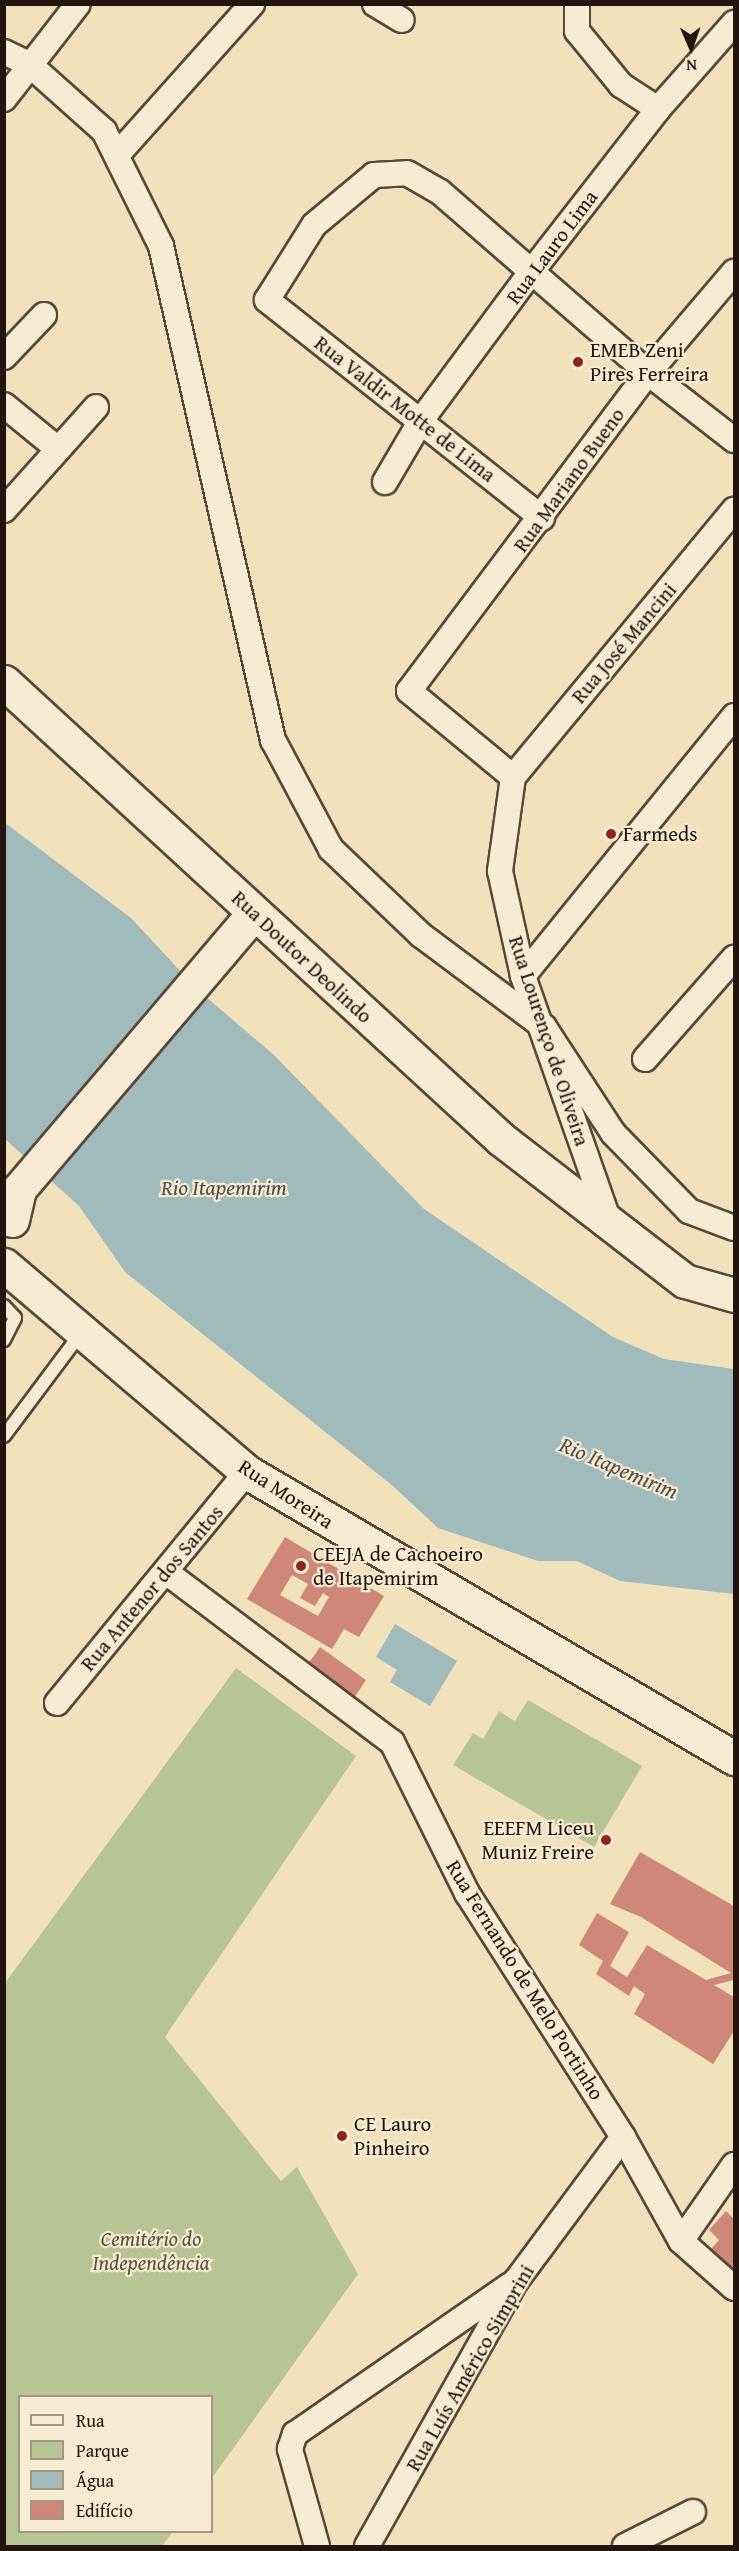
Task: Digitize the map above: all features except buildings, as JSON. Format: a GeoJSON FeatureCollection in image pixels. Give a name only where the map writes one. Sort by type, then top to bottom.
{"type":"FeatureCollection","features":[{"type":"Feature","properties":{"kind":"street"},"geometry":{"type":"LineString","coordinates":[[4,99],[78,4]]}},
{"type":"Feature","properties":{"kind":"street"},"geometry":{"type":"LineString","coordinates":[[117,154],[252,4]]}},
{"type":"Feature","properties":{"kind":"street"},"geometry":{"type":"LineString","coordinates":[[375,4],[402,20]]}},
{"type":"Feature","properties":{"kind":"street"},"geometry":{"type":"LineString","coordinates":[[577,4],[577,31],[621,85],[658,109]]}},
{"type":"Feature","properties":{"kind":"street","name":"Rua Lauro Lima"},"geometry":{"type":"LineString","coordinates":[[385,482],[422,420],[532,272],[658,109],[735,23]]}},
{"type":"Feature","properties":{"kind":"street"},"geometry":{"type":"LineString","coordinates":[[4,52],[29,64],[104,132],[161,246],[273,740],[301,800],[331,849],[421,935],[544,1027],[613,1133],[689,1211],[735,1228]]}},
{"type":"Feature","properties":{"kind":"street","name":"Rua Valdir Motte de Lima"},"geometry":{"type":"LineString","coordinates":[[532,272],[440,192],[407,173],[374,175],[314,225],[267,300],[422,420],[542,518]]}},
{"type":"Feature","properties":{"kind":"street"},"geometry":{"type":"LineString","coordinates":[[532,272],[648,373],[735,440]]}},
{"type":"Feature","properties":{"kind":"street","name":"Rua Mariano Bueno"},"geometry":{"type":"LineString","coordinates":[[513,777],[410,691],[542,518],[648,373],[735,272]]}},
{"type":"Feature","properties":{"kind":"street"},"geometry":{"type":"LineString","coordinates":[[4,357],[44,315]]}},
{"type":"Feature","properties":{"kind":"street"},"geometry":{"type":"LineString","coordinates":[[4,405],[58,449]]}},
{"type":"Feature","properties":{"kind":"street"},"geometry":{"type":"LineString","coordinates":[[4,510],[96,407]]}},
{"type":"Feature","properties":{"kind":"street","name":"Rua José Mancini"},"geometry":{"type":"LineString","coordinates":[[513,777],[735,510]]}},
{"type":"Feature","properties":{"kind":"street","name":"Rua Doutor Deolindo"},"geometry":{"type":"LineString","coordinates":[[4,682],[501,1139],[685,1281],[735,1294]]}},
{"type":"Feature","properties":{"kind":"street"},"geometry":{"type":"LineString","coordinates":[[524,976],[735,716]]}},
{"type":"Feature","properties":{"kind":"street","name":"Rua Lourenço de Oliveira"},"geometry":{"type":"LineString","coordinates":[[513,777],[500,871],[524,976],[544,1027],[609,1222]]}},
{"type":"Feature","properties":{"kind":"street"},"geometry":{"type":"LineString","coordinates":[[11,1232],[198,973],[254,913]]}},
{"type":"Feature","properties":{"kind":"street"},"geometry":{"type":"LineString","coordinates":[[645,1059],[735,958]]}},
{"type":"Feature","properties":{"kind":"street","name":"Rua Moreira"},"geometry":{"type":"LineString","coordinates":[[11,1232],[81,1333],[247,1472],[735,1758]]}},
{"type":"Feature","properties":{"kind":"street","name":"Rua Antenor dos Santos"},"geometry":{"type":"LineString","coordinates":[[57,1703],[247,1472]]}},
{"type":"Feature","properties":{"kind":"street","name":"Rua Fernando de Melo Portinho"},"geometry":{"type":"LineString","coordinates":[[166,1572],[392,1742],[467,1893],[623,2137],[681,2241],[735,2288]]}},
{"type":"Feature","properties":{"kind":"street","name":"Rua Luís Américo Simprini"},"geometry":{"type":"LineString","coordinates":[[367,2547],[516,2281],[623,2137]]}},
{"type":"Feature","properties":{"kind":"street"},"geometry":{"type":"LineString","coordinates":[[681,2241],[735,2164]]}},
{"type":"Feature","properties":{"kind":"street"},"geometry":{"type":"LineString","coordinates":[[317,2547],[290,2449],[296,2434],[516,2281]]}},
{"type":"Feature","properties":{"kind":"street"},"geometry":{"type":"LineString","coordinates":[[625,2547],[693,2512]]}},
{"type":"Feature","properties":{"kind":"lane"},"geometry":{"type":"LineString","coordinates":[[4,1340],[15,1318],[11,1232]]}},
{"type":"Feature","properties":{"kind":"lane"},"geometry":{"type":"LineString","coordinates":[[4,1436],[81,1333]]}},
{"type":"Feature","properties":{"kind":"green space","name":"Cemitério do Independência"},"geometry":{"type":"Polygon","coordinates":[[[236,1668],[356,1756],[165,2037],[281,2181],[297,2167],[358,2274],[213,2477],[213,2395],[18,2395],[18,2533],[172,2533],[162,2546],[5,2546],[5,1983],[236,1668]]]}},
{"type":"Feature","properties":{"kind":"green space"},"geometry":{"type":"Polygon","coordinates":[[[528,1700],[642,1766],[594,1847],[453,1765],[473,1733],[483,1739],[499,1711],[515,1721],[528,1700]]]}},
{"type":"Feature","properties":{"kind":"water","name":"Rio Itapemirim"},"geometry":{"type":"Polygon","coordinates":[[[4,822],[131,918],[199,991],[274,1055],[424,1209],[613,1337],[664,1359],[734,1369],[734,1594],[620,1581],[577,1561],[538,1561],[438,1528],[393,1486],[125,1272],[79,1206],[5,1139],[4,822]]]}},
{"type":"Feature","properties":{"kind":"water"},"geometry":{"type":"Polygon","coordinates":[[[395,1624],[457,1661],[430,1706],[390,1682],[397,1670],[376,1657],[395,1624]]]}},
{"type":"Feature","properties":{"kind":"place","name":"EMEB Zeni Pires Ferreira"},"geometry":{"type":"Point","coordinates":[578,362]}},
{"type":"Feature","properties":{"kind":"place","name":"Farmeds"},"geometry":{"type":"Point","coordinates":[611,834]}},
{"type":"Feature","properties":{"kind":"place","name":"CEEJA de Cachoeiro de Itapemirim"},"geometry":{"type":"Point","coordinates":[301,1566]}},
{"type":"Feature","properties":{"kind":"place","name":"EEEFM Liceu Muniz Freire"},"geometry":{"type":"Point","coordinates":[606,1840]}},
{"type":"Feature","properties":{"kind":"place","name":"CE Lauro Pinheiro"},"geometry":{"type":"Point","coordinates":[342,2136]}}]}
